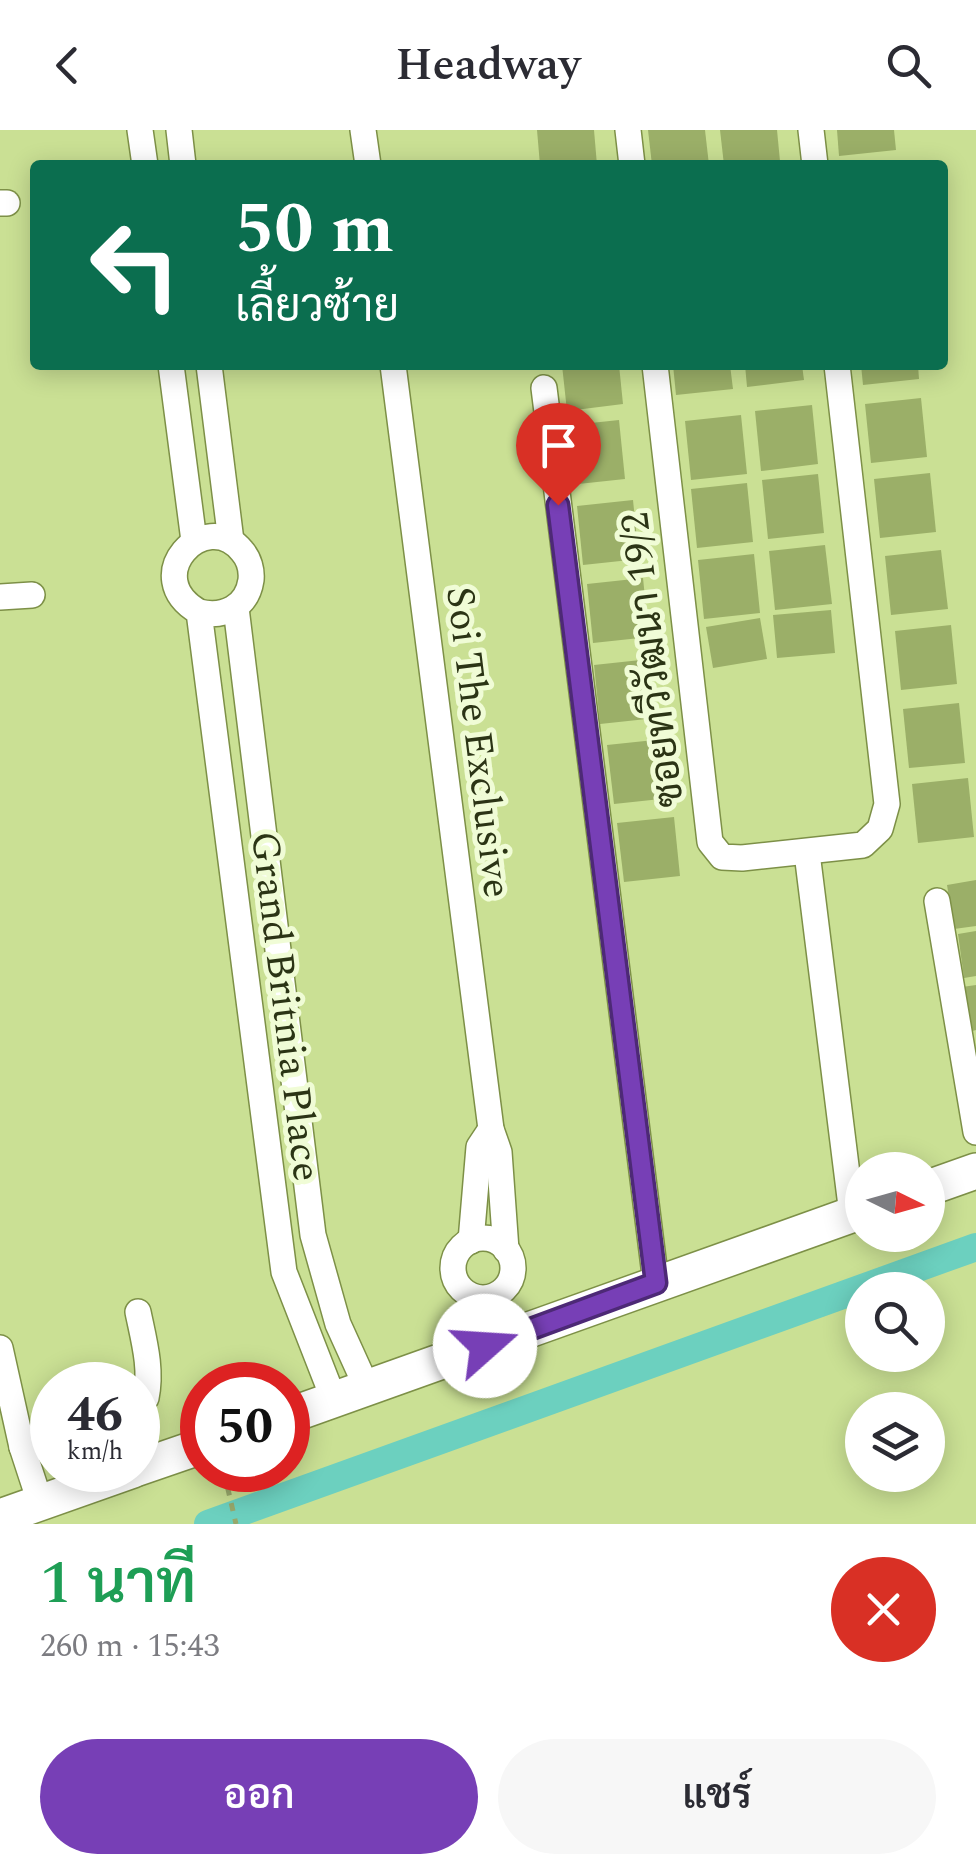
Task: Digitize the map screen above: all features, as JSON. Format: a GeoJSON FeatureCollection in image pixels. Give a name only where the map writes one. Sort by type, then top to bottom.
{"type":"FeatureCollection","features":[{"type":"Feature","properties":{"kind":"main road"},"geometry":{"type":"LineString","coordinates":[[945,1182],[976,1171]]}},
{"type":"Feature","properties":{"kind":"main road"},"geometry":{"type":"LineString","coordinates":[[310,1408],[845,1216]]}},
{"type":"Feature","properties":{"kind":"main road"},"geometry":{"type":"LineString","coordinates":[[0,1517],[69,1492]]}},
{"type":"Feature","properties":{"kind":"street"},"geometry":{"type":"LineString","coordinates":[[140,130],[144,160]]}},
{"type":"Feature","properties":{"kind":"street"},"geometry":{"type":"LineString","coordinates":[[178,130],[182,160]]}},
{"type":"Feature","properties":{"kind":"street"},"geometry":{"type":"LineString","coordinates":[[363,130],[367,160]]}},
{"type":"Feature","properties":{"kind":"street"},"geometry":{"type":"LineString","coordinates":[[628,130],[631,160]]}},
{"type":"Feature","properties":{"kind":"street"},"geometry":{"type":"LineString","coordinates":[[810,130],[813,160]]}},
{"type":"Feature","properties":{"kind":"street"},"geometry":{"type":"LineString","coordinates":[[172,370],[194,542],[206,537],[231,541]]}},
{"type":"Feature","properties":{"kind":"street","name":"Grand Britnia Place"},"geometry":{"type":"LineString","coordinates":[[209,370],[231,541],[249,560],[252,573],[245,598],[236,608],[314,1234],[338,1324],[351,1394]]}},
{"type":"Feature","properties":{"kind":"street","name":"Soi The Exclusive"},"geometry":{"type":"LineString","coordinates":[[395,370],[491,1129],[499,1152],[506,1250],[512,1268],[500,1341]]}},
{"type":"Feature","properties":{"kind":"street","name":"ซอยทวีวัฒนา 19/2"},"geometry":{"type":"LineString","coordinates":[[656,370],[710,842],[722,857],[742,858],[864,845],[880,830],[887,804],[838,370]]}},
{"type":"Feature","properties":{"kind":"street"},"geometry":{"type":"LineString","coordinates":[[544,388],[656,1283]]}},
{"type":"Feature","properties":{"kind":"street","name":"Grand Britnia Place"},"geometry":{"type":"LineString","coordinates":[[194,542],[177,560],[175,585],[180,597],[199,612],[284,1272],[351,1394]]}},
{"type":"Feature","properties":{"kind":"street"},"geometry":{"type":"LineString","coordinates":[[0,597],[32,595]]}},
{"type":"Feature","properties":{"kind":"street"},"geometry":{"type":"LineString","coordinates":[[199,612],[211,615],[236,608]]}},
{"type":"Feature","properties":{"kind":"street"},"geometry":{"type":"LineString","coordinates":[[806,852],[848,1152]]}},
{"type":"Feature","properties":{"kind":"street"},"geometry":{"type":"LineString","coordinates":[[937,901],[976,1132]]}},
{"type":"Feature","properties":{"kind":"street","name":"Soi The Exclusive"},"geometry":{"type":"LineString","coordinates":[[491,1129],[479,1147],[470,1241],[457,1254],[454,1274],[500,1341]]}},
{"type":"Feature","properties":{"kind":"street"},"geometry":{"type":"LineString","coordinates":[[470,1241],[490,1239],[506,1250]]}},
{"type":"Feature","properties":{"kind":"street"},"geometry":{"type":"LineString","coordinates":[[471,1296],[490,1298],[506,1287]]}},
{"type":"Feature","properties":{"kind":"street"},"geometry":{"type":"LineString","coordinates":[[138,1312],[148,1362]]}},
{"type":"Feature","properties":{"kind":"street"},"geometry":{"type":"LineString","coordinates":[[0,1348],[22,1447],[40,1502]]}},
{"type":"Feature","properties":{"kind":"street"},"geometry":{"type":"LineString","coordinates":[[22,1447],[30,1444]]}},
{"type":"Feature","properties":{"kind":"path"},"geometry":{"type":"LineString","coordinates":[[226,1492],[236,1524]]}},
{"type":"Feature","properties":{"kind":"building"},"geometry":{"type":"Polygon","coordinates":[[[537,130],[594,130],[597,160],[540,160],[537,130]]]}},
{"type":"Feature","properties":{"kind":"building"},"geometry":{"type":"Polygon","coordinates":[[[648,130],[705,130],[708,160],[651,160],[648,130]]]}},
{"type":"Feature","properties":{"kind":"building"},"geometry":{"type":"Polygon","coordinates":[[[720,130],[777,130],[780,160],[723,160],[720,130]]]}},
{"type":"Feature","properties":{"kind":"building"},"geometry":{"type":"Polygon","coordinates":[[[837,130],[894,130],[896,150],[839,156],[837,130]]]}},
{"type":"Feature","properties":{"kind":"building"},"geometry":{"type":"Polygon","coordinates":[[[563,370],[620,370],[623,404],[567,411],[563,370]]]}},
{"type":"Feature","properties":{"kind":"building"},"geometry":{"type":"Polygon","coordinates":[[[674,370],[731,370],[733,389],[676,395],[674,370]]]}},
{"type":"Feature","properties":{"kind":"building"},"geometry":{"type":"Polygon","coordinates":[[[745,370],[803,370],[804,380],[747,387],[745,370]]]}},
{"type":"Feature","properties":{"kind":"building"},"geometry":{"type":"Polygon","coordinates":[[[862,370],[918,370],[919,379],[863,385],[862,370]]]}},
{"type":"Feature","properties":{"kind":"building"},"geometry":{"type":"Polygon","coordinates":[[[921,398],[927,457],[871,463],[865,404],[921,398]]]}},
{"type":"Feature","properties":{"kind":"building"},"geometry":{"type":"Polygon","coordinates":[[[812,405],[818,464],[761,471],[755,411],[812,405]]]}},
{"type":"Feature","properties":{"kind":"building"},"geometry":{"type":"Polygon","coordinates":[[[741,415],[747,474],[691,480],[685,421],[741,415]]]}},
{"type":"Feature","properties":{"kind":"building"},"geometry":{"type":"Polygon","coordinates":[[[619,420],[625,479],[569,485],[563,426],[619,420]]]}},
{"type":"Feature","properties":{"kind":"building"},"geometry":{"type":"Polygon","coordinates":[[[930,473],[936,532],[880,538],[874,479],[930,473]]]}},
{"type":"Feature","properties":{"kind":"building"},"geometry":{"type":"Polygon","coordinates":[[[818,474],[824,533],[768,539],[762,480],[818,474]]]}},
{"type":"Feature","properties":{"kind":"building"},"geometry":{"type":"Polygon","coordinates":[[[747,483],[753,542],[697,548],[691,489],[747,483]]]}},
{"type":"Feature","properties":{"kind":"building"},"geometry":{"type":"Polygon","coordinates":[[[633,500],[639,559],[583,565],[577,506],[633,500]]]}},
{"type":"Feature","properties":{"kind":"building"},"geometry":{"type":"Polygon","coordinates":[[[825,545],[832,604],[775,610],[769,551],[825,545]]]}},
{"type":"Feature","properties":{"kind":"building"},"geometry":{"type":"Polygon","coordinates":[[[941,550],[948,609],[891,615],[885,556],[941,550]]]}},
{"type":"Feature","properties":{"kind":"building"},"geometry":{"type":"Polygon","coordinates":[[[754,554],[760,613],[704,619],[698,560],[754,554]]]}},
{"type":"Feature","properties":{"kind":"building"},"geometry":{"type":"Polygon","coordinates":[[[643,578],[649,637],[593,643],[587,584],[643,578]]]}},
{"type":"Feature","properties":{"kind":"building"},"geometry":{"type":"Polygon","coordinates":[[[831,610],[835,653],[777,658],[773,615],[831,610]]]}},
{"type":"Feature","properties":{"kind":"building"},"geometry":{"type":"Polygon","coordinates":[[[760,618],[767,659],[713,668],[706,627],[760,618]]]}},
{"type":"Feature","properties":{"kind":"building"},"geometry":{"type":"Polygon","coordinates":[[[951,625],[957,684],[901,690],[895,631],[951,625]]]}},
{"type":"Feature","properties":{"kind":"building"},"geometry":{"type":"Polygon","coordinates":[[[650,659],[656,718],[600,724],[594,665],[650,659]]]}},
{"type":"Feature","properties":{"kind":"building"},"geometry":{"type":"Polygon","coordinates":[[[959,703],[965,763],[909,768],[903,709],[959,703]]]}},
{"type":"Feature","properties":{"kind":"building"},"geometry":{"type":"Polygon","coordinates":[[[664,739],[670,798],[614,804],[607,745],[664,739]]]}},
{"type":"Feature","properties":{"kind":"building"},"geometry":{"type":"Polygon","coordinates":[[[968,778],[974,837],[918,843],[912,784],[968,778]]]}},
{"type":"Feature","properties":{"kind":"building"},"geometry":{"type":"Polygon","coordinates":[[[674,817],[680,876],[624,882],[617,823],[674,817]]]}},
{"type":"Feature","properties":{"kind":"building"},"geometry":{"type":"Polygon","coordinates":[[[976,880],[976,926],[954,929],[947,885],[976,880]]]}},
{"type":"Feature","properties":{"kind":"building"},"geometry":{"type":"Polygon","coordinates":[[[976,931],[976,976],[964,978],[958,934],[976,931]]]}},
{"type":"Feature","properties":{"kind":"building"},"geometry":{"type":"Polygon","coordinates":[[[976,985],[976,1030],[969,1032],[962,987],[976,985]]]}},
{"type":"Feature","properties":{"kind":"waterway"},"geometry":{"type":"LineString","coordinates":[[208,1524],[976,1247]]}},
{"type":"Feature","properties":{"kind":"route"},"geometry":{"type":"LineString","coordinates":[[485,1346],[656,1283],[558,505]]}}]}
